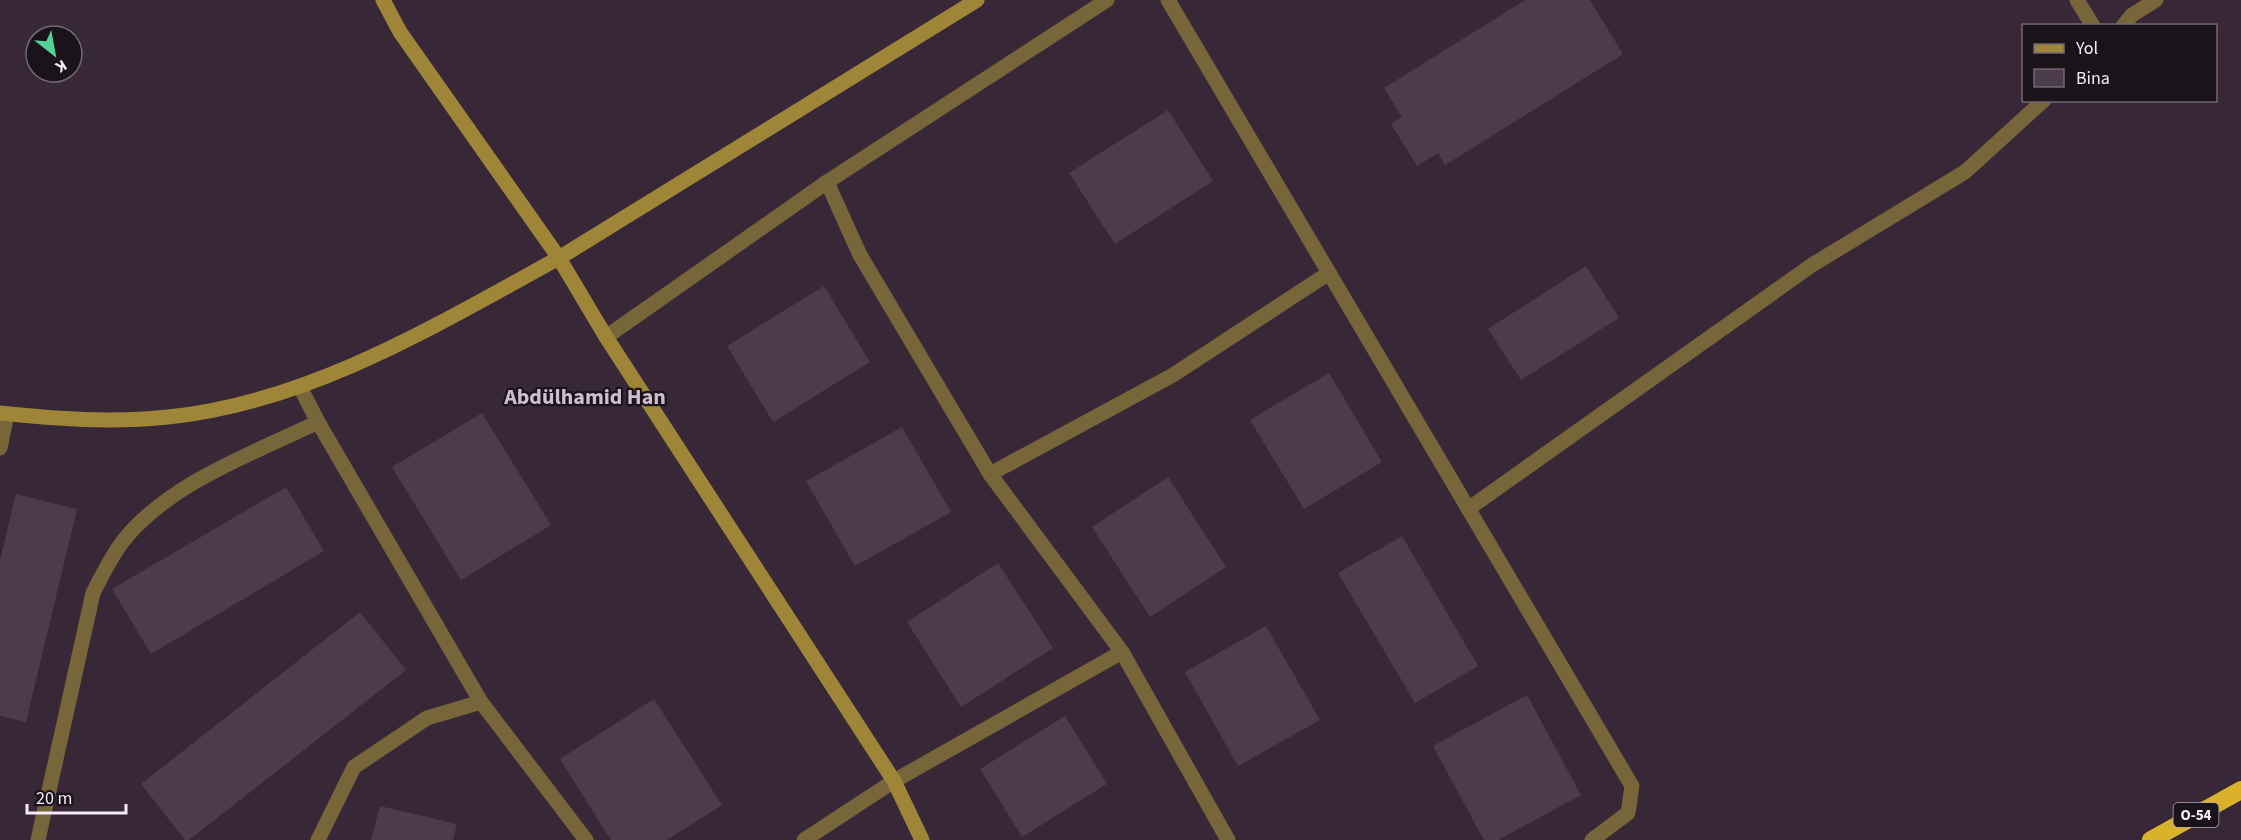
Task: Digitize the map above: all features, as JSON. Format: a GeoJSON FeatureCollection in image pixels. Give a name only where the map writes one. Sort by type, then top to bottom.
{"type":"FeatureCollection","features":[{"type":"Feature","properties":{"kind":"highway","name":"O-54"},"geometry":{"type":"LineString","coordinates":[[2151,840],[2241,790]]}},
{"type":"Feature","properties":{"kind":"street"},"geometry":{"type":"LineString","coordinates":[[383,0],[400,32],[559,258],[606,337],[894,781],[922,840]]}},
{"type":"Feature","properties":{"kind":"street"},"geometry":{"type":"LineString","coordinates":[[0,448],[3,413],[76,420],[169,417],[238,405],[300,387],[351,366],[559,258],[977,0]]}},
{"type":"Feature","properties":{"kind":"street"},"geometry":{"type":"LineString","coordinates":[[606,337],[827,182],[1107,0]]}},
{"type":"Feature","properties":{"kind":"street"},"geometry":{"type":"LineString","coordinates":[[1168,0],[1632,786],[1628,813],[1592,840]]}},
{"type":"Feature","properties":{"kind":"street"},"geometry":{"type":"LineString","coordinates":[[2077,0],[2091,24]]}},
{"type":"Feature","properties":{"kind":"street"},"geometry":{"type":"LineString","coordinates":[[2125,24],[2132,15],[2157,0]]}},
{"type":"Feature","properties":{"kind":"street"},"geometry":{"type":"LineString","coordinates":[[1468,508],[1812,265],[1965,172],[2042,102]]}},
{"type":"Feature","properties":{"kind":"street"},"geometry":{"type":"LineString","coordinates":[[827,182],[860,255],[990,474],[1122,652],[1228,840]]}},
{"type":"Feature","properties":{"kind":"street"},"geometry":{"type":"LineString","coordinates":[[990,474],[1173,375],[1329,273]]}},
{"type":"Feature","properties":{"kind":"street"},"geometry":{"type":"LineString","coordinates":[[300,387],[318,422],[481,702],[586,840]]}},
{"type":"Feature","properties":{"kind":"street"},"geometry":{"type":"LineString","coordinates":[[38,840],[93,593],[106,566],[143,519],[181,490],[318,422]]}},
{"type":"Feature","properties":{"kind":"street"},"geometry":{"type":"LineString","coordinates":[[804,840],[894,781],[1122,652]]}},
{"type":"Feature","properties":{"kind":"street"},"geometry":{"type":"LineString","coordinates":[[318,840],[354,767],[427,718],[481,702]]}},
{"type":"Feature","properties":{"kind":"building"},"geometry":{"type":"Polygon","coordinates":[[[1525,0],[1590,0],[1623,54],[1445,165],[1438,153],[1417,166],[1391,124],[1402,117],[1384,88],[1525,0]]]}},
{"type":"Feature","properties":{"kind":"building"},"geometry":{"type":"Polygon","coordinates":[[[1168,110],[1213,181],[1115,244],[1069,173],[1168,110]]]}},
{"type":"Feature","properties":{"kind":"building"},"geometry":{"type":"Polygon","coordinates":[[[1586,266],[1619,318],[1521,380],[1488,329],[1586,266]]]}},
{"type":"Feature","properties":{"kind":"building"},"geometry":{"type":"Polygon","coordinates":[[[824,286],[870,362],[773,422],[727,346],[824,286]]]}},
{"type":"Feature","properties":{"kind":"building"},"geometry":{"type":"Polygon","coordinates":[[[1329,373],[1382,462],[1304,509],[1250,420],[1329,373]]]}},
{"type":"Feature","properties":{"kind":"building"},"geometry":{"type":"Polygon","coordinates":[[[482,413],[551,525],[461,580],[392,467],[482,413]]]}},
{"type":"Feature","properties":{"kind":"building"},"geometry":{"type":"Polygon","coordinates":[[[902,427],[951,512],[855,566],[806,481],[902,427]]]}},
{"type":"Feature","properties":{"kind":"building"},"geometry":{"type":"Polygon","coordinates":[[[1168,477],[1226,567],[1150,617],[1092,527],[1168,477]]]}},
{"type":"Feature","properties":{"kind":"building"},"geometry":{"type":"Polygon","coordinates":[[[286,487],[324,551],[151,654],[112,589],[286,487]]]}},
{"type":"Feature","properties":{"kind":"building"},"geometry":{"type":"Polygon","coordinates":[[[16,494],[77,509],[26,722],[0,716],[0,560],[16,494]]]}},
{"type":"Feature","properties":{"kind":"building"},"geometry":{"type":"Polygon","coordinates":[[[1402,536],[1478,666],[1415,703],[1338,573],[1402,536]]]}},
{"type":"Feature","properties":{"kind":"building"},"geometry":{"type":"Polygon","coordinates":[[[998,563],[1053,648],[961,707],[907,622],[998,563]]]}},
{"type":"Feature","properties":{"kind":"building"},"geometry":{"type":"Polygon","coordinates":[[[360,612],[406,670],[189,840],[185,840],[141,784],[360,612]]]}},
{"type":"Feature","properties":{"kind":"building"},"geometry":{"type":"Polygon","coordinates":[[[1266,626],[1320,720],[1238,766],[1185,672],[1266,626]]]}},
{"type":"Feature","properties":{"kind":"building"},"geometry":{"type":"Polygon","coordinates":[[[1527,695],[1581,795],[1498,840],[1484,840],[1433,746],[1527,695]]]}},
{"type":"Feature","properties":{"kind":"building"},"geometry":{"type":"Polygon","coordinates":[[[654,699],[722,805],[667,840],[611,840],[560,759],[654,699]]]}},
{"type":"Feature","properties":{"kind":"building"},"geometry":{"type":"Polygon","coordinates":[[[1065,716],[1107,784],[1022,837],[980,769],[1065,716]]]}},
{"type":"Feature","properties":{"kind":"building"},"geometry":{"type":"Polygon","coordinates":[[[380,806],[457,824],[453,840],[371,840],[380,806]]]}},
{"type":"Feature","properties":{"kind":"district","name":"Abdülhamid Han"},"geometry":{"type":"Point","coordinates":[585,397]}}]}
